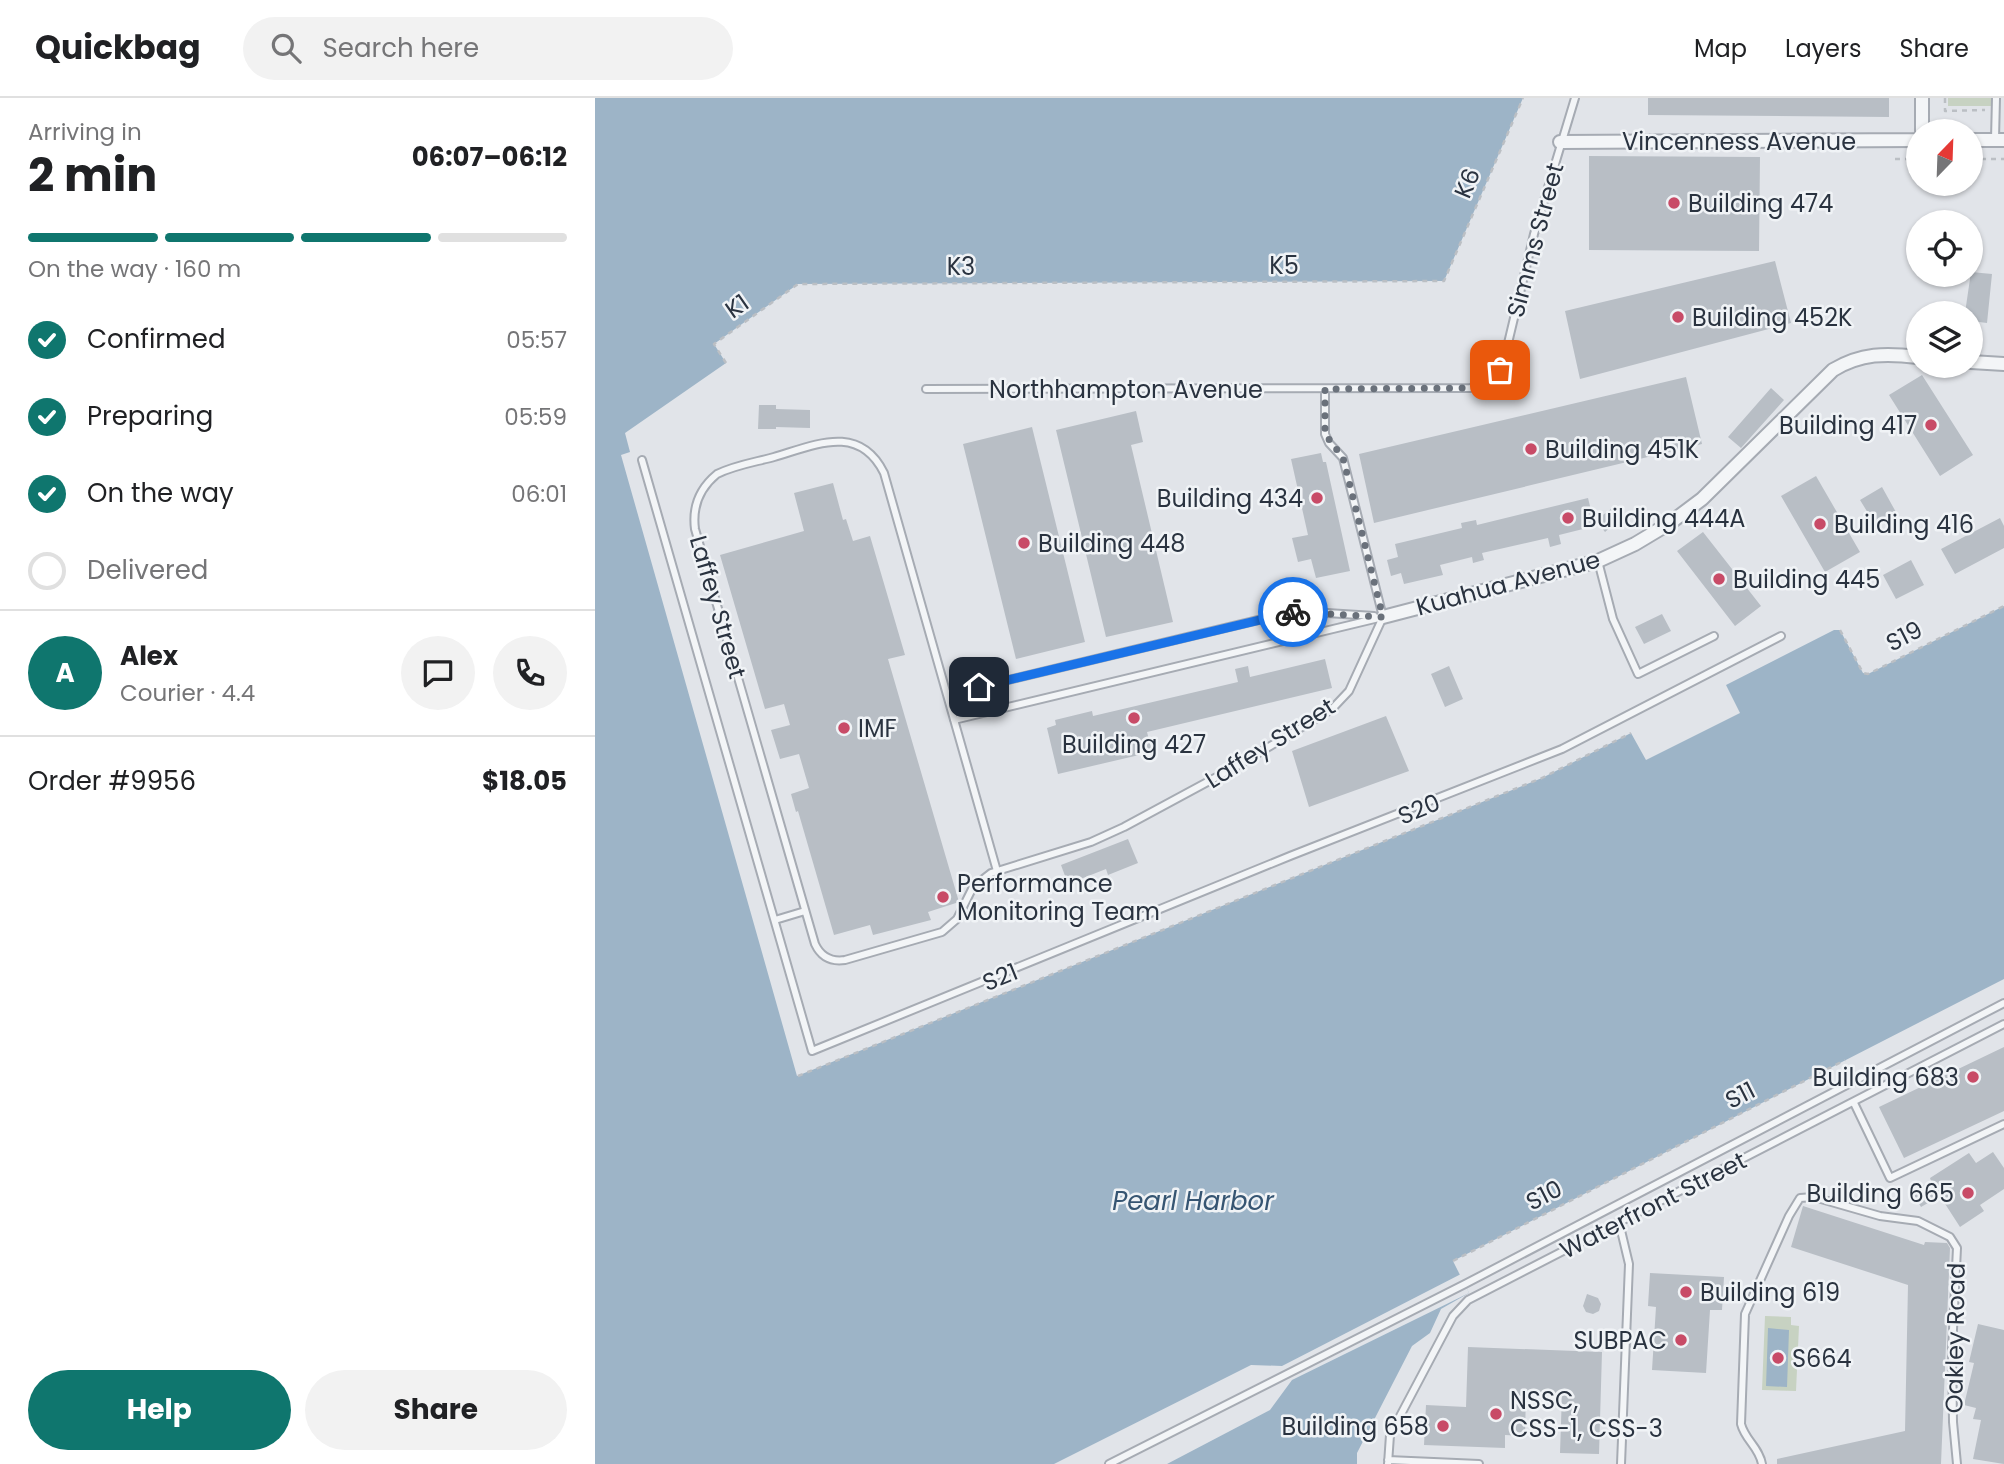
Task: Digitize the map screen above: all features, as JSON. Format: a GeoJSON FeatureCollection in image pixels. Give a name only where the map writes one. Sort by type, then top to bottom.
{"type":"FeatureCollection","features":[{"type":"Feature","properties":{"kind":"street"},"geometry":{"type":"LineString","coordinates":[[1922,98],[1922,119]]}},
{"type":"Feature","properties":{"kind":"street","name":"Vincenness Avenue"},"geometry":{"type":"LineString","coordinates":[[1560,142],[1906,139]]}},
{"type":"Feature","properties":{"kind":"street","name":"Kuahua Avenue"},"geometry":{"type":"LineString","coordinates":[[1383,617],[1598,561],[1635,544],[1702,499],[1843,363],[1868,355],[1906,356]]}},
{"type":"Feature","properties":{"kind":"street"},"geometry":{"type":"LineString","coordinates":[[1983,363],[2004,364]]}},
{"type":"Feature","properties":{"kind":"lane","name":"Simms Street"},"geometry":{"type":"LineString","coordinates":[[1325,389],[1475,388],[1497,375],[1504,360],[1534,234],[1575,98]]}},
{"type":"Feature","properties":{"kind":"lane"},"geometry":{"type":"LineString","coordinates":[[1996,98],[2000,139]]}},
{"type":"Feature","properties":{"kind":"lane","name":"Northhampton Avenue"},"geometry":{"type":"LineString","coordinates":[[926,388],[1325,389]]}},
{"type":"Feature","properties":{"kind":"lane"},"geometry":{"type":"LineString","coordinates":[[979,687],[1296,611],[1383,617],[1343,458],[1325,434],[1325,389]]}},
{"type":"Feature","properties":{"kind":"lane","name":"Laffey Street"},"geometry":{"type":"LineString","coordinates":[[997,871],[884,473],[871,455],[852,443],[830,441],[725,471],[706,485],[695,505],[695,529],[818,951],[830,960],[845,960],[942,932],[957,919],[973,887],[997,871],[1068,850],[1124,827],[1237,766],[1332,709],[1349,691],[1383,617]]}},
{"type":"Feature","properties":{"kind":"lane"},"geometry":{"type":"LineString","coordinates":[[642,460],[812,1051],[1290,856],[1562,749],[1781,636]]}},
{"type":"Feature","properties":{"kind":"lane"},"geometry":{"type":"LineString","coordinates":[[1598,561],[1613,619],[1638,674],[1714,636]]}},
{"type":"Feature","properties":{"kind":"lane","name":"Kuahua Avenue"},"geometry":{"type":"LineString","coordinates":[[954,720],[1383,617]]}},
{"type":"Feature","properties":{"kind":"lane"},"geometry":{"type":"LineString","coordinates":[[775,920],[806,911]]}},
{"type":"Feature","properties":{"kind":"lane"},"geometry":{"type":"LineString","coordinates":[[1109,1464],[1477,1278],[2004,1003]]}},
{"type":"Feature","properties":{"kind":"lane","name":"Waterfront Street"},"geometry":{"type":"LineString","coordinates":[[1388,1462],[1390,1435],[1453,1316],[1474,1296],[2004,1024]]}},
{"type":"Feature","properties":{"kind":"lane"},"geometry":{"type":"LineString","coordinates":[[1854,1103],[1890,1178],[2004,1124]]}},
{"type":"Feature","properties":{"kind":"lane","name":"Oakley Road"},"geometry":{"type":"LineString","coordinates":[[1762,1464],[1759,1452],[1745,1436],[1741,1424],[1745,1314],[1789,1216],[1800,1198],[1814,1197],[1879,1216],[1918,1221],[1949,1237],[1957,1248],[1952,1350],[1952,1422],[1957,1464]]}},
{"type":"Feature","properties":{"kind":"lane"},"geometry":{"type":"LineString","coordinates":[[1619,1222],[1629,1264],[1621,1464]]}},
{"type":"Feature","properties":{"kind":"lane"},"geometry":{"type":"LineString","coordinates":[[1388,1462],[1479,1464]]}},
{"type":"Feature","properties":{"kind":"path","name":"K6"},"geometry":{"type":"LineString","coordinates":[[1444,281],[1523,98]]}},
{"type":"Feature","properties":{"kind":"path"},"geometry":{"type":"LineString","coordinates":[[1945,98],[1945,111],[1996,110]]}},
{"type":"Feature","properties":{"kind":"path"},"geometry":{"type":"LineString","coordinates":[[1895,159],[1906,159]]}},
{"type":"Feature","properties":{"kind":"path"},"geometry":{"type":"LineString","coordinates":[[1983,159],[2004,159]]}},
{"type":"Feature","properties":{"kind":"path","name":"K5"},"geometry":{"type":"LineString","coordinates":[[1125,283],[1444,281]]}},
{"type":"Feature","properties":{"kind":"path","name":"K3"},"geometry":{"type":"LineString","coordinates":[[798,284],[1125,283]]}},
{"type":"Feature","properties":{"kind":"path","name":"K1"},"geometry":{"type":"LineString","coordinates":[[726,363],[714,344],[798,284]]}},
{"type":"Feature","properties":{"kind":"path","name":"S19"},"geometry":{"type":"LineString","coordinates":[[1840,630],[1863,673],[1868,674],[2004,606]]}},
{"type":"Feature","properties":{"kind":"path","name":"S20"},"geometry":{"type":"LineString","coordinates":[[1216,909],[1542,778],[1631,733]]}},
{"type":"Feature","properties":{"kind":"path","name":"S21"},"geometry":{"type":"LineString","coordinates":[[798,1076],[1216,909]]}},
{"type":"Feature","properties":{"kind":"path","name":"S11"},"geometry":{"type":"LineString","coordinates":[[1651,1160],[1845,1060]]}},
{"type":"Feature","properties":{"kind":"path","name":"S10"},"geometry":{"type":"LineString","coordinates":[[1453,1261],[1651,1160]]}},
{"type":"Feature","properties":{"kind":"green space"},"geometry":{"type":"Polygon","coordinates":[[[1948,98],[1991,98],[1991,106],[1948,106],[1948,98]]]}},
{"type":"Feature","properties":{"kind":"green space"},"geometry":{"type":"Polygon","coordinates":[[[1765,1316],[1791,1317],[1791,1325],[1799,1326],[1796,1391],[1762,1390],[1765,1316]]]}},
{"type":"Feature","properties":{"kind":"water","name":"Pearl Harbor"},"geometry":{"type":"Polygon","coordinates":[[[595,98],[1523,98],[1444,281],[798,284],[714,344],[726,363],[625,433],[630,452],[621,455],[797,1076],[1542,778],[1631,733],[1646,760],[1740,713],[1726,685],[1834,630],[1840,630],[1863,673],[1868,674],[2004,606],[2004,979],[1453,1261],[1469,1293],[1441,1309],[1430,1333],[1412,1346],[1357,1453],[1357,1464],[595,1464],[595,98]]]}},
{"type":"Feature","properties":{"kind":"water","name":"S664"},"geometry":{"type":"Polygon","coordinates":[[[1768,1328],[1789,1330],[1787,1387],[1766,1386],[1768,1328]]]}},
{"type":"Feature","properties":{"kind":"pier"},"geometry":{"type":"Polygon","coordinates":[[[1461,1274],[1469,1293],[1292,1380],[1270,1410],[1167,1464],[1054,1464],[1251,1365],[1282,1366],[1461,1274]]]}},
{"type":"Feature","properties":{"kind":"building"},"geometry":{"type":"Polygon","coordinates":[[[1648,98],[1889,98],[1889,117],[1648,115],[1648,98]]]}},
{"type":"Feature","properties":{"kind":"building","name":"Building 474"},"geometry":{"type":"Polygon","coordinates":[[[1589,156],[1760,157],[1759,251],[1589,250],[1589,156]]]}},
{"type":"Feature","properties":{"kind":"building","name":"Building 452K"},"geometry":{"type":"Polygon","coordinates":[[[1775,261],[1791,323],[1580,379],[1565,311],[1775,261]]]}},
{"type":"Feature","properties":{"kind":"building"},"geometry":{"type":"Polygon","coordinates":[[[1983,273],[1992,274],[1987,323],[1983,322],[1983,301],[1967,301],[1969,287],[1983,287],[1983,273]]]}},
{"type":"Feature","properties":{"kind":"building","name":"Building 451K"},"geometry":{"type":"Polygon","coordinates":[[[1686,377],[1702,444],[1374,523],[1359,454],[1686,377]]]}},
{"type":"Feature","properties":{"kind":"building","name":"Building 417"},"geometry":{"type":"Polygon","coordinates":[[[1917,378],[1924,378],[1973,455],[1940,476],[1889,395],[1917,378]]]}},
{"type":"Feature","properties":{"kind":"building"},"geometry":{"type":"Polygon","coordinates":[[[1771,388],[1784,400],[1741,448],[1728,437],[1771,388]]]}},
{"type":"Feature","properties":{"kind":"building"},"geometry":{"type":"Polygon","coordinates":[[[759,405],[776,405],[776,409],[810,410],[810,428],[758,429],[759,405]]]}},
{"type":"Feature","properties":{"kind":"building"},"geometry":{"type":"Polygon","coordinates":[[[1136,411],[1143,442],[1131,445],[1173,622],[1106,637],[1056,430],[1136,411]]]}},
{"type":"Feature","properties":{"kind":"building","name":"Building 448"},"geometry":{"type":"Polygon","coordinates":[[[1032,427],[1085,642],[1016,659],[963,444],[1032,427]]]}},
{"type":"Feature","properties":{"kind":"building","name":"Building 434"},"geometry":{"type":"Polygon","coordinates":[[[1321,453],[1323,462],[1326,462],[1350,571],[1316,578],[1311,559],[1298,562],[1292,538],[1308,535],[1291,459],[1321,453]]]}},
{"type":"Feature","properties":{"kind":"building","name":"Building 416"},"geometry":{"type":"Polygon","coordinates":[[[1816,476],[1860,552],[1825,572],[1781,496],[1816,476]]]}},
{"type":"Feature","properties":{"kind":"building","name":"IMF"},"geometry":{"type":"Polygon","coordinates":[[[833,483],[843,520],[846,519],[853,541],[870,536],[905,655],[888,659],[959,902],[928,912],[931,920],[873,935],[870,925],[834,935],[791,794],[809,788],[799,754],[780,759],[771,730],[790,725],[784,704],[765,709],[720,555],[804,531],[794,493],[833,483]]]}},
{"type":"Feature","properties":{"kind":"building"},"geometry":{"type":"Polygon","coordinates":[[[1882,487],[1897,514],[1876,526],[1860,500],[1882,487]]]}},
{"type":"Feature","properties":{"kind":"building"},"geometry":{"type":"Polygon","coordinates":[[[1588,498],[1595,526],[1559,535],[1561,544],[1550,547],[1548,538],[1482,553],[1484,560],[1473,563],[1472,557],[1440,565],[1443,575],[1404,584],[1401,573],[1391,576],[1387,560],[1398,557],[1395,544],[1462,528],[1461,523],[1476,520],[1477,525],[1588,498]]]}},
{"type":"Feature","properties":{"kind":"building"},"geometry":{"type":"Polygon","coordinates":[[[1611,509],[1619,520],[1605,532],[1596,520],[1611,509]]]}},
{"type":"Feature","properties":{"kind":"building"},"geometry":{"type":"Polygon","coordinates":[[[2000,518],[2004,526],[2004,548],[1955,574],[1941,549],[2000,518]]]}},
{"type":"Feature","properties":{"kind":"building","name":"Building 445"},"geometry":{"type":"Polygon","coordinates":[[[1703,532],[1761,606],[1735,626],[1677,551],[1703,532]]]}},
{"type":"Feature","properties":{"kind":"building"},"geometry":{"type":"Polygon","coordinates":[[[1911,560],[1924,585],[1896,599],[1883,575],[1911,560]]]}},
{"type":"Feature","properties":{"kind":"building"},"geometry":{"type":"Polygon","coordinates":[[[1662,614],[1671,631],[1644,644],[1635,627],[1662,614]]]}},
{"type":"Feature","properties":{"kind":"building","name":"Building 427"},"geometry":{"type":"Polygon","coordinates":[[[1325,659],[1332,688],[1147,732],[1152,752],[1058,774],[1047,728],[1056,725],[1055,720],[1092,711],[1093,716],[1238,682],[1235,669],[1248,666],[1250,677],[1325,659]]]}},
{"type":"Feature","properties":{"kind":"building"},"geometry":{"type":"Polygon","coordinates":[[[1449,666],[1463,699],[1445,707],[1431,674],[1449,666]]]}},
{"type":"Feature","properties":{"kind":"building"},"geometry":{"type":"Polygon","coordinates":[[[1386,716],[1409,771],[1309,807],[1292,751],[1386,716]]]}},
{"type":"Feature","properties":{"kind":"building"},"geometry":{"type":"Polygon","coordinates":[[[1128,839],[1138,863],[1108,875],[1106,869],[1068,884],[1061,865],[1128,839]]]}},
{"type":"Feature","properties":{"kind":"building","name":"Building 683"},"geometry":{"type":"Polygon","coordinates":[[[2004,1047],[2004,1111],[1904,1158],[1879,1107],[2004,1047]]]}},
{"type":"Feature","properties":{"kind":"building","name":"Building 665"},"geometry":{"type":"Polygon","coordinates":[[[1993,1152],[2004,1168],[2004,1189],[1980,1205],[1984,1211],[1960,1227],[1940,1196],[1921,1207],[1912,1192],[1931,1181],[1930,1178],[1969,1153],[1976,1163],[1993,1152]]]}},
{"type":"Feature","properties":{"kind":"building"},"geometry":{"type":"Polygon","coordinates":[[[1803,1206],[1924,1245],[1925,1242],[1947,1243],[1950,1248],[1941,1464],[1777,1464],[1777,1459],[1905,1431],[1908,1285],[1791,1247],[1803,1206]]]}},
{"type":"Feature","properties":{"kind":"building"},"geometry":{"type":"Polygon","coordinates":[[[1650,1273],[1724,1277],[1722,1310],[1710,1310],[1706,1373],[1652,1370],[1656,1307],[1648,1306],[1650,1273]]]}},
{"type":"Feature","properties":{"kind":"building"},"geometry":{"type":"Polygon","coordinates":[[[1587,1294],[1598,1298],[1601,1304],[1599,1311],[1593,1314],[1586,1312],[1583,1306],[1587,1294]]]}},
{"type":"Feature","properties":{"kind":"building"},"geometry":{"type":"Polygon","coordinates":[[[1978,1324],[2004,1330],[2004,1464],[1973,1459],[1981,1420],[1973,1419],[1976,1408],[1964,1405],[1974,1363],[1969,1362],[1978,1324]]]}},
{"type":"Feature","properties":{"kind":"building","name":"NSSC, CSS-1, CSS-3"},"geometry":{"type":"Polygon","coordinates":[[[1468,1347],[1602,1352],[1599,1454],[1560,1453],[1562,1393],[1526,1392],[1525,1436],[1505,1435],[1505,1448],[1424,1445],[1426,1405],[1466,1407],[1468,1347]]]}},
{"type":"Feature","properties":{"kind":"way so far"},"geometry":{"type":"LineString","coordinates":[[1293,612],[1383,617],[1343,458],[1329,443],[1325,434],[1325,389],[1475,388],[1490,382],[1500,370]]}},
{"type":"Feature","properties":{"kind":"place","name":"Building 474"},"geometry":{"type":"Point","coordinates":[1674,203]}},
{"type":"Feature","properties":{"kind":"place","name":"Building 452K"},"geometry":{"type":"Point","coordinates":[1678,317]}},
{"type":"Feature","properties":{"kind":"place","name":"Building 417"},"geometry":{"type":"Point","coordinates":[1931,425]}},
{"type":"Feature","properties":{"kind":"place","name":"Building 451K"},"geometry":{"type":"Point","coordinates":[1531,449]}},
{"type":"Feature","properties":{"kind":"place","name":"Building 434"},"geometry":{"type":"Point","coordinates":[1317,498]}},
{"type":"Feature","properties":{"kind":"place","name":"Building 444A"},"geometry":{"type":"Point","coordinates":[1568,518]}},
{"type":"Feature","properties":{"kind":"place","name":"Building 416"},"geometry":{"type":"Point","coordinates":[1820,524]}},
{"type":"Feature","properties":{"kind":"place","name":"Building 448"},"geometry":{"type":"Point","coordinates":[1024,543]}},
{"type":"Feature","properties":{"kind":"place","name":"Building 445"},"geometry":{"type":"Point","coordinates":[1719,579]}},
{"type":"Feature","properties":{"kind":"place","name":"Building 427"},"geometry":{"type":"Point","coordinates":[1134,718]}},
{"type":"Feature","properties":{"kind":"place","name":"IMF"},"geometry":{"type":"Point","coordinates":[844,728]}},
{"type":"Feature","properties":{"kind":"place","name":"Performance Monitoring Team"},"geometry":{"type":"Point","coordinates":[943,897]}},
{"type":"Feature","properties":{"kind":"place","name":"Building 683"},"geometry":{"type":"Point","coordinates":[1973,1077]}},
{"type":"Feature","properties":{"kind":"place","name":"Building 665"},"geometry":{"type":"Point","coordinates":[1968,1193]}},
{"type":"Feature","properties":{"kind":"place","name":"Building 619"},"geometry":{"type":"Point","coordinates":[1686,1292]}},
{"type":"Feature","properties":{"kind":"place","name":"SUBPAC"},"geometry":{"type":"Point","coordinates":[1681,1340]}},
{"type":"Feature","properties":{"kind":"place","name":"S664"},"geometry":{"type":"Point","coordinates":[1778,1358]}},
{"type":"Feature","properties":{"kind":"place","name":"NSSC, CSS-1, CSS-3"},"geometry":{"type":"Point","coordinates":[1496,1414]}},
{"type":"Feature","properties":{"kind":"place","name":"Building 658"},"geometry":{"type":"Point","coordinates":[1443,1426]}},
{"type":"Feature","properties":{"kind":"route"},"geometry":{"type":"LineString","coordinates":[[979,687],[1293,612]]}}]}
